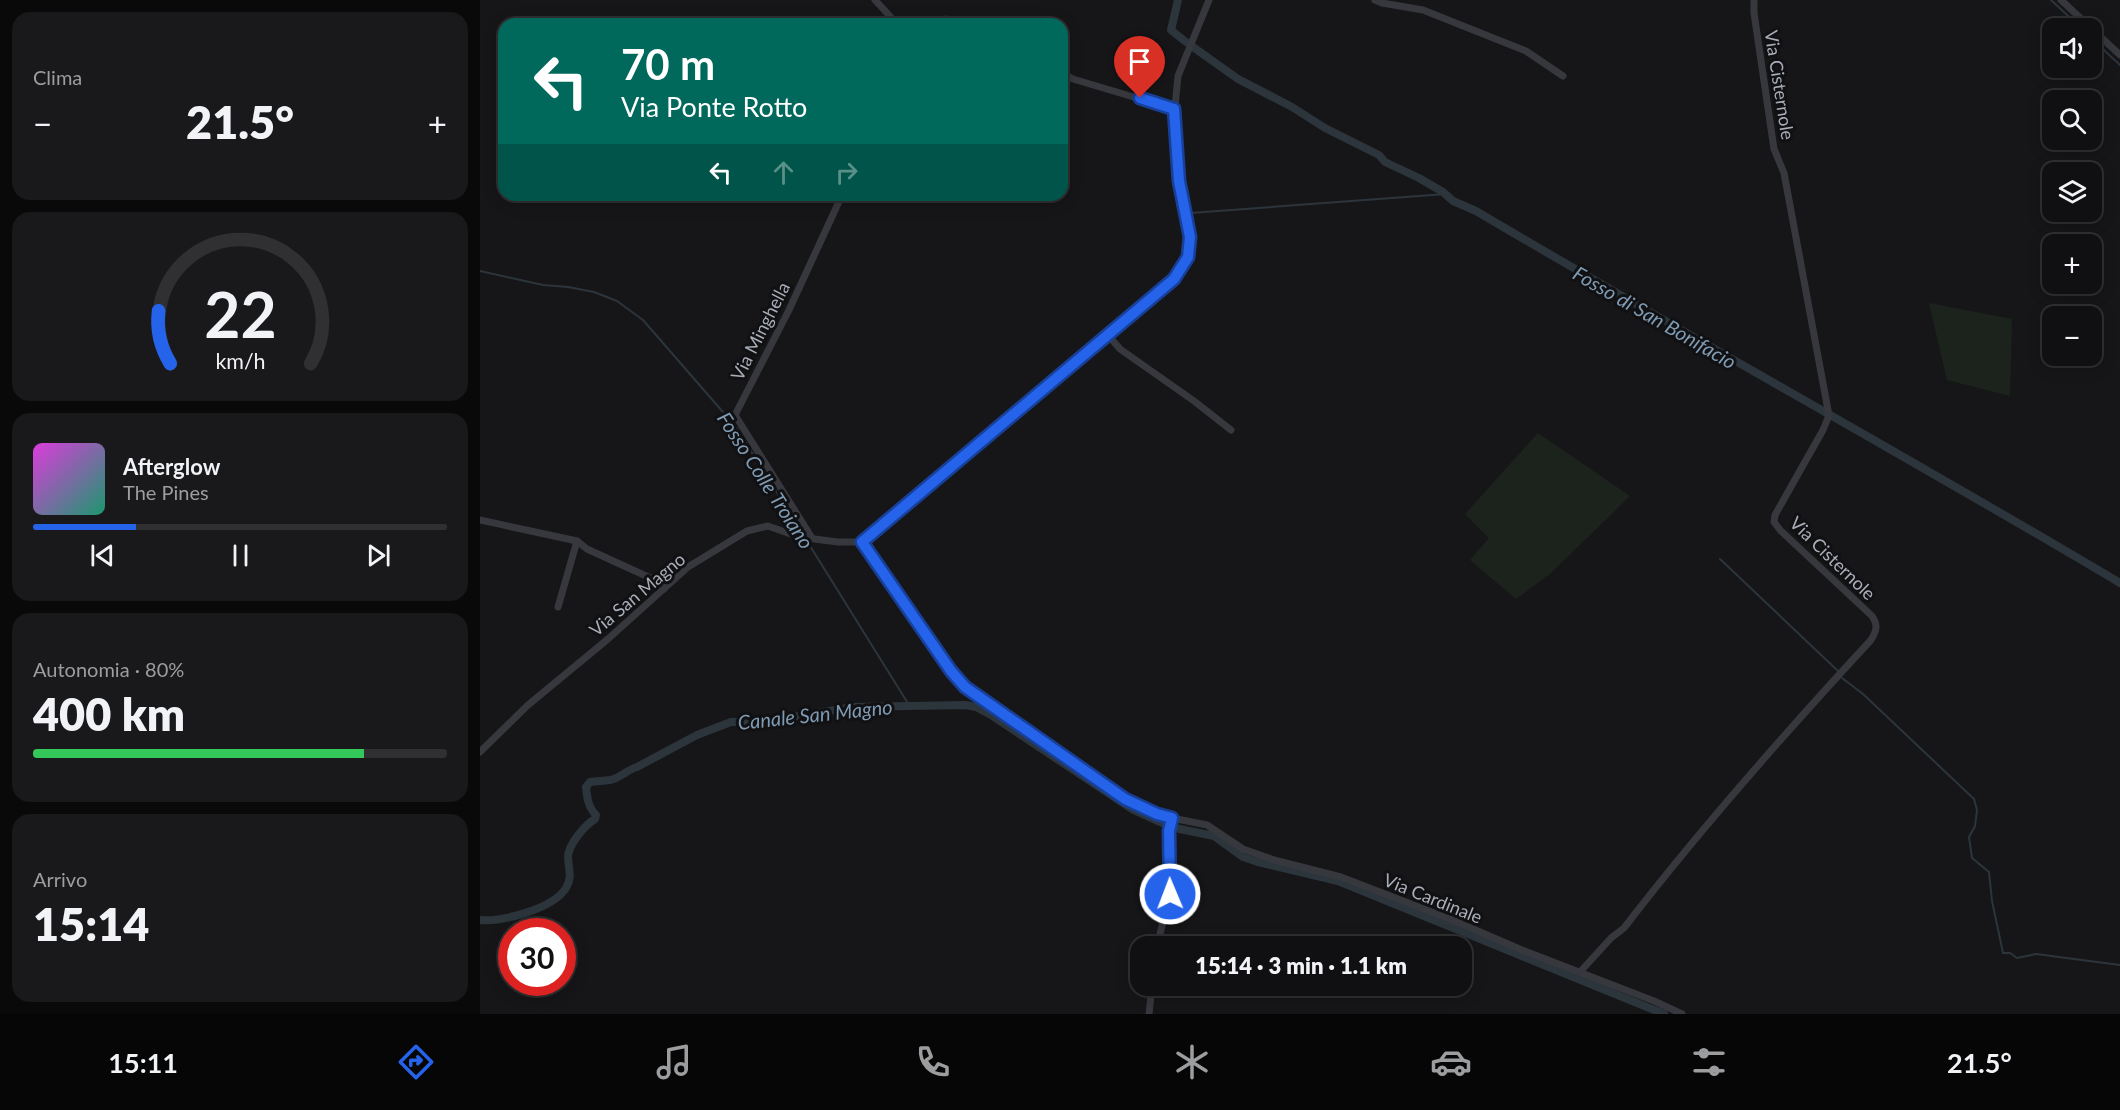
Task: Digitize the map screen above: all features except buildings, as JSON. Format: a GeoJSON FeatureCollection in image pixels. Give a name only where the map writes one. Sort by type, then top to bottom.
{"type":"FeatureCollection","features":[{"type":"Feature","properties":{"kind":"street"},"geometry":{"type":"LineString","coordinates":[[875,0],[892,18]]}},
{"type":"Feature","properties":{"kind":"street"},"geometry":{"type":"LineString","coordinates":[[862,542],[1174,279],[1188,257],[1190,237],[1179,181],[1174,109],[1178,76],[1209,0]]}},
{"type":"Feature","properties":{"kind":"street"},"geometry":{"type":"LineString","coordinates":[[1375,0],[1423,10],[1526,51],[1563,76]]}},
{"type":"Feature","properties":{"kind":"street","name":"Via Cisternole"},"geometry":{"type":"LineString","coordinates":[[1580,972],[1611,938],[1624,928],[1722,809],[1811,705],[1871,640],[1876,631],[1876,623],[1872,616],[1774,522],[1775,515],[1828,414],[1784,173],[1774,149],[1755,24],[1754,0]]}},
{"type":"Feature","properties":{"kind":"street"},"geometry":{"type":"LineString","coordinates":[[2061,0],[2120,55]]}},
{"type":"Feature","properties":{"kind":"street"},"geometry":{"type":"LineString","coordinates":[[1068,76],[1174,109]]}},
{"type":"Feature","properties":{"kind":"street","name":"Via Minghella"},"geometry":{"type":"LineString","coordinates":[[810,537],[735,415],[789,310],[839,201]]}},
{"type":"Feature","properties":{"kind":"street"},"geometry":{"type":"LineString","coordinates":[[1108,335],[1120,348],[1194,400],[1231,430]]}},
{"type":"Feature","properties":{"kind":"street"},"geometry":{"type":"LineString","coordinates":[[480,520],[577,541],[587,549],[657,581],[664,589]]}},
{"type":"Feature","properties":{"kind":"street","name":"Via San Magno"},"geometry":{"type":"LineString","coordinates":[[480,752],[528,705],[608,639],[688,567],[747,531],[768,526],[800,537],[838,542],[862,542]]}},
{"type":"Feature","properties":{"kind":"street"},"geometry":{"type":"LineString","coordinates":[[558,607],[577,541]]}},
{"type":"Feature","properties":{"kind":"street","name":"Via Cardinale"},"geometry":{"type":"LineString","coordinates":[[862,542],[951,671],[965,687],[1125,799],[1157,814],[1171,824],[1207,825],[1243,849],[1274,860],[1323,871],[1450,919],[1682,1014]]}},
{"type":"Feature","properties":{"kind":"street"},"geometry":{"type":"LineString","coordinates":[[1160,936],[1170,894],[1168,843],[1171,824]]}},
{"type":"Feature","properties":{"kind":"street"},"geometry":{"type":"LineString","coordinates":[[1149,1014],[1151,996]]}},
{"type":"Feature","properties":{"kind":"shaded area"},"geometry":{"type":"Polygon","coordinates":[[[1929,303],[2012,319],[2010,396],[1947,380],[1929,303]]]}},
{"type":"Feature","properties":{"kind":"shaded area"},"geometry":{"type":"Polygon","coordinates":[[[1538,433],[1630,496],[1550,574],[1516,599],[1470,560],[1489,538],[1465,514],[1538,433]]]}},
{"type":"Feature","properties":{"kind":"waterway","name":"Fosso di San Bonifacio"},"geometry":{"type":"LineString","coordinates":[[1178,0],[1171,30],[1186,42]]}},
{"type":"Feature","properties":{"kind":"waterway"},"geometry":{"type":"LineString","coordinates":[[2051,0],[2070,18]]}},
{"type":"Feature","properties":{"kind":"waterway","name":"Fosso di San Bonifacio"},"geometry":{"type":"LineString","coordinates":[[1193,47],[1238,79],[1292,107],[1325,128],[1379,155],[1385,162],[1419,178],[1443,192],[1453,201],[1476,211],[2120,583]]}},
{"type":"Feature","properties":{"kind":"waterway"},"geometry":{"type":"LineString","coordinates":[[2102,48],[2120,65]]}},
{"type":"Feature","properties":{"kind":"waterway"},"geometry":{"type":"LineString","coordinates":[[1191,213],[1446,194]]}},
{"type":"Feature","properties":{"kind":"waterway","name":"Fosso Colle Troiano"},"geometry":{"type":"LineString","coordinates":[[480,271],[543,285],[594,292],[617,301],[643,320],[736,427],[909,705]]}},
{"type":"Feature","properties":{"kind":"waterway"},"geometry":{"type":"LineString","coordinates":[[1720,559],[1838,671]]}},
{"type":"Feature","properties":{"kind":"waterway"},"geometry":{"type":"LineString","coordinates":[[1842,678],[1863,694],[1974,799],[1977,810],[1975,826],[1969,837],[1972,858],[1989,872],[1992,901],[2003,953],[2010,953],[2017,958],[2036,954],[2120,965]]}},
{"type":"Feature","properties":{"kind":"waterway","name":"Canale San Magno"},"geometry":{"type":"LineString","coordinates":[[480,920],[501,919],[526,913],[550,902],[566,888],[570,876],[568,856],[571,846],[596,815],[587,798],[586,787],[590,782],[617,778],[697,735],[731,722],[769,721],[853,707],[965,705],[976,707],[991,715],[1132,809],[1158,821],[1175,828],[1214,836],[1243,857],[1338,881],[1664,1014]]}},
{"type":"Feature","properties":{"kind":"route"},"geometry":{"type":"LineString","coordinates":[[1140,98],[1174,109],[1179,181],[1190,237],[1188,257],[1174,279],[862,542],[951,671],[965,687],[1125,799],[1157,814],[1172,818],[1168,843],[1170,894]]}}]}
